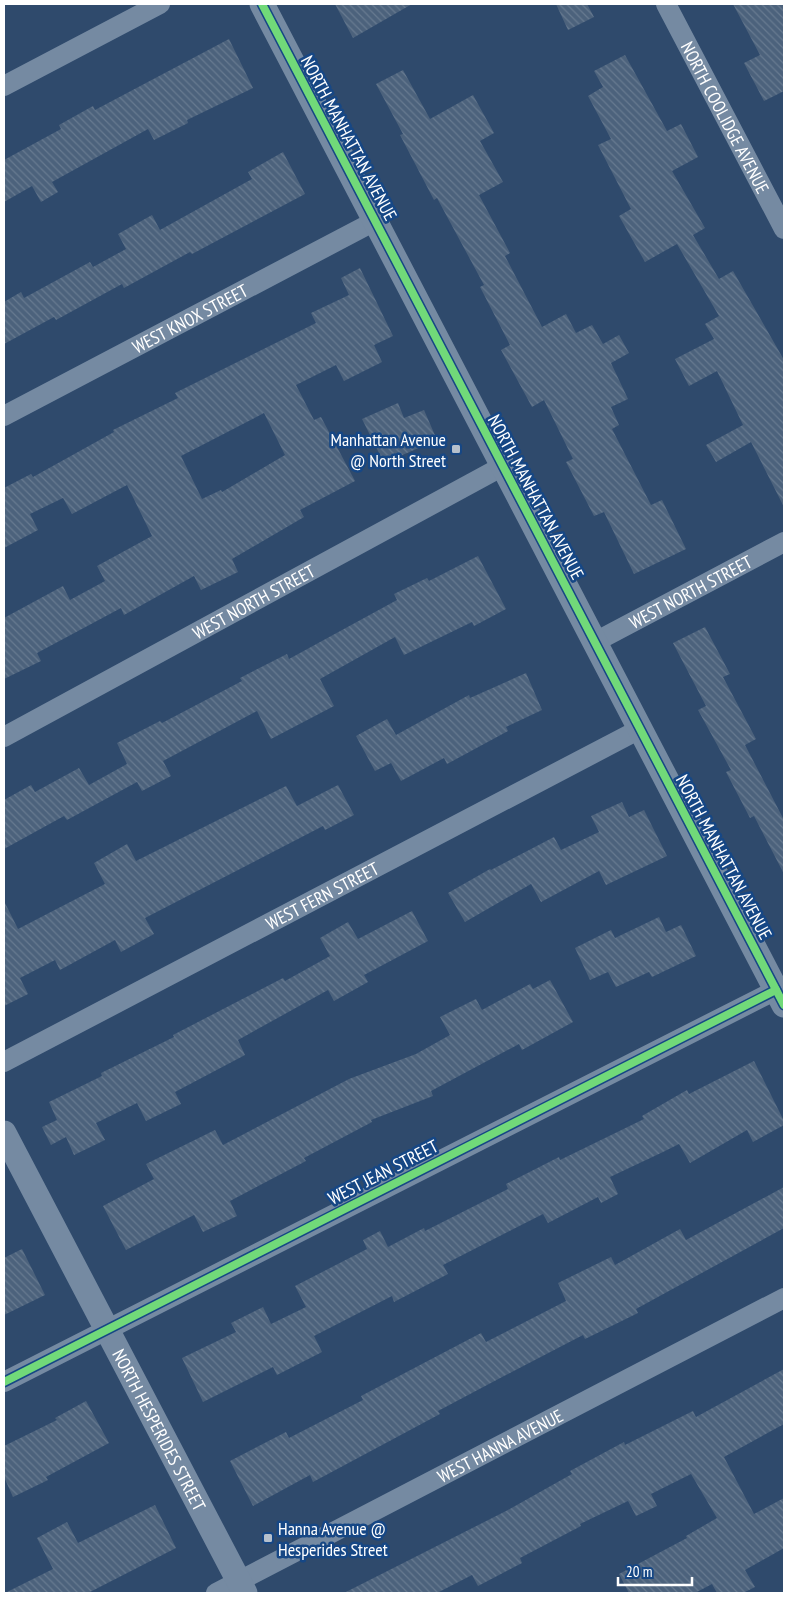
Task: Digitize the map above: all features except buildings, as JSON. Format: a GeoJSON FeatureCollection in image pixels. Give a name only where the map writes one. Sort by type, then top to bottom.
{"type":"FeatureCollection","features":[{"type":"Feature","properties":{"kind":"street"},"geometry":{"type":"LineString","coordinates":[[4,86],[160,4]]}},
{"type":"Feature","properties":{"kind":"street","name":"NORTH MANHATTAN AVENUE"},"geometry":{"type":"LineString","coordinates":[[262,4],[780,998]]}},
{"type":"Feature","properties":{"kind":"street","name":"NORTH COOLIDGE AVENUE"},"geometry":{"type":"LineString","coordinates":[[666,4],[784,229]]}},
{"type":"Feature","properties":{"kind":"street","name":"WEST KNOX STREET"},"geometry":{"type":"LineString","coordinates":[[4,416],[375,221]]}},
{"type":"Feature","properties":{"kind":"street","name":"WEST NORTH STREET"},"geometry":{"type":"LineString","coordinates":[[4,737],[503,466]]}},
{"type":"Feature","properties":{"kind":"street","name":"WEST NORTH STREET"},"geometry":{"type":"LineString","coordinates":[[595,642],[784,542]]}},
{"type":"Feature","properties":{"kind":"street","name":"WEST FERN STREET"},"geometry":{"type":"LineString","coordinates":[[4,1062],[640,729]]}},
{"type":"Feature","properties":{"kind":"street","name":"WEST JEAN STREET"},"geometry":{"type":"LineString","coordinates":[[4,1382],[108,1328],[780,998]]}},
{"type":"Feature","properties":{"kind":"street","name":"NORTH HESPERIDES STREET"},"geometry":{"type":"LineString","coordinates":[[4,1133],[108,1328],[242,1587]]}},
{"type":"Feature","properties":{"kind":"street","name":"WEST HANNA AVENUE"},"geometry":{"type":"LineString","coordinates":[[216,1593],[242,1587],[784,1298]]}},
{"type":"Feature","properties":{"kind":"cycle path"},"geometry":{"type":"LineString","coordinates":[[262,4],[784,1005]]}},
{"type":"Feature","properties":{"kind":"cycle path"},"geometry":{"type":"LineString","coordinates":[[4,1382],[776,990]]}},
{"type":"Feature","properties":{"kind":"place","name":"Manhattan Avenue @ North Street"},"geometry":{"type":"Point","coordinates":[456,449]}},
{"type":"Feature","properties":{"kind":"place","name":"Hanna Avenue @ Hesperides Street"},"geometry":{"type":"Point","coordinates":[268,1538]}}]}
